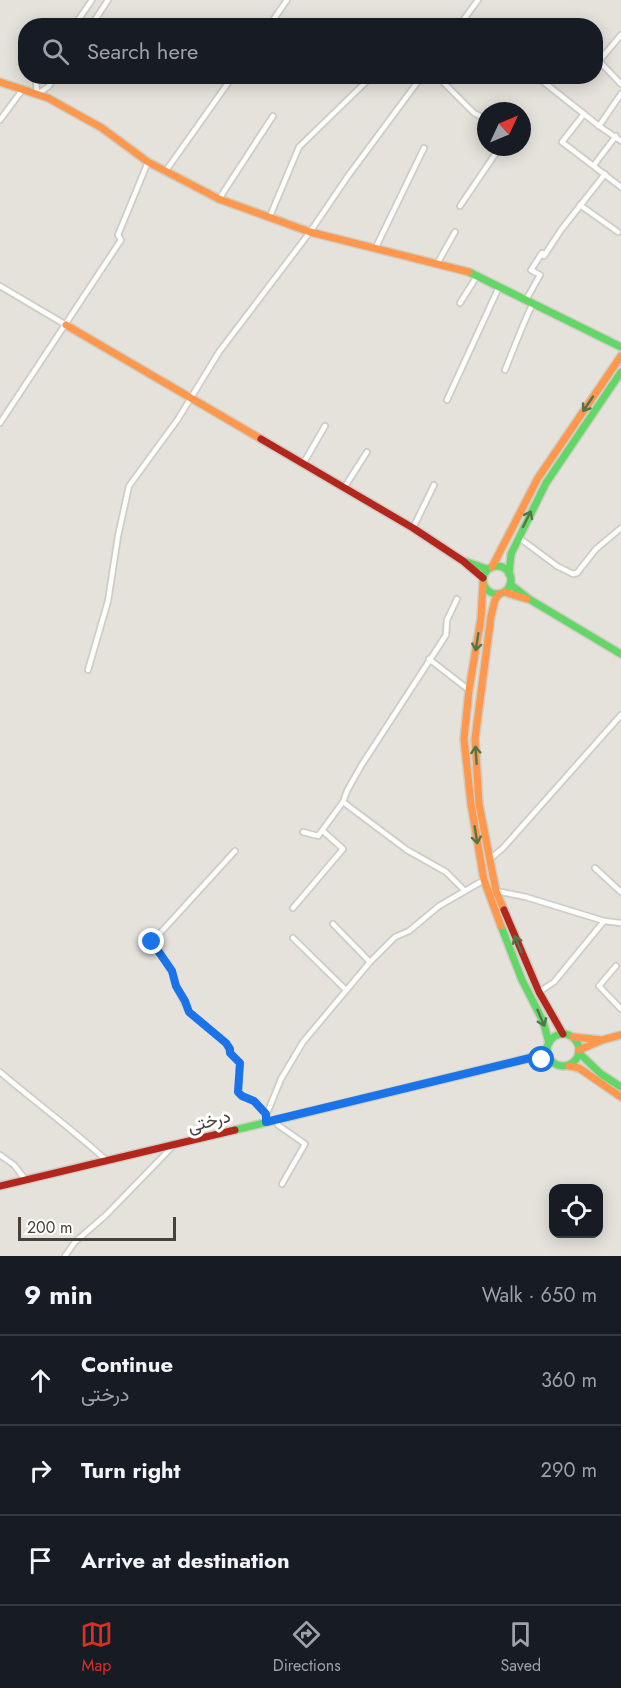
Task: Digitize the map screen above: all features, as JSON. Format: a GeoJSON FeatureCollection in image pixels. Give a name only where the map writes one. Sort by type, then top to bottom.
{"type":"FeatureCollection","features":[{"type":"Feature","properties":{"kind":"main road"},"geometry":{"type":"LineString","coordinates":[[0,82],[37,94],[102,128],[148,162],[219,199],[310,232],[470,272],[621,347]]}},
{"type":"Feature","properties":{"kind":"main road"},"geometry":{"type":"LineString","coordinates":[[66,325],[413,528],[463,561],[483,581],[489,592],[529,599]]}},
{"type":"Feature","properties":{"kind":"main road"},"geometry":{"type":"LineString","coordinates":[[554,1063],[548,1054],[543,1021],[522,980],[484,880],[471,804],[464,739],[469,690],[481,618],[483,581],[538,478],[621,356]]}},
{"type":"Feature","properties":{"kind":"main road"},"geometry":{"type":"LineString","coordinates":[[621,372],[546,483],[518,537],[512,554],[509,574],[510,584],[529,599],[621,654]]}},
{"type":"Feature","properties":{"kind":"main road"},"geometry":{"type":"LineString","coordinates":[[463,561],[490,568],[502,567],[509,574]]}},
{"type":"Feature","properties":{"kind":"main road"},"geometry":{"type":"LineString","coordinates":[[510,584],[495,600],[491,615],[475,739],[479,804],[496,891],[539,992],[563,1034]]}},
{"type":"Feature","properties":{"kind":"main road"},"geometry":{"type":"LineString","coordinates":[[530,1058],[548,1046],[552,1038],[563,1034],[599,1042]]}},
{"type":"Feature","properties":{"kind":"main road"},"geometry":{"type":"LineString","coordinates":[[568,1066],[577,1058],[579,1052],[621,1035]]}},
{"type":"Feature","properties":{"kind":"main road"},"geometry":{"type":"LineString","coordinates":[[573,1037],[579,1052],[589,1063],[621,1087]]}},
{"type":"Feature","properties":{"kind":"main road"},"geometry":{"type":"LineString","coordinates":[[589,1063],[589,1053],[599,1042]]}},
{"type":"Feature","properties":{"kind":"main road"},"geometry":{"type":"LineString","coordinates":[[530,1058],[563,1067],[579,1068],[621,1097]]}},
{"type":"Feature","properties":{"kind":"main road","name":"درختی"},"geometry":{"type":"LineString","coordinates":[[0,1186],[172,1146],[266,1118],[276,1119],[530,1058]]}},
{"type":"Feature","properties":{"kind":"street"},"geometry":{"type":"LineString","coordinates":[[80,18],[92,0]]}},
{"type":"Feature","properties":{"kind":"street"},"geometry":{"type":"LineString","coordinates":[[96,18],[108,0]]}},
{"type":"Feature","properties":{"kind":"street"},"geometry":{"type":"LineString","coordinates":[[275,18],[287,0]]}},
{"type":"Feature","properties":{"kind":"street"},"geometry":{"type":"LineString","coordinates":[[465,18],[478,0]]}},
{"type":"Feature","properties":{"kind":"street"},"geometry":{"type":"LineString","coordinates":[[603,53],[621,35]]}},
{"type":"Feature","properties":{"kind":"street"},"geometry":{"type":"LineString","coordinates":[[603,65],[621,84]]}},
{"type":"Feature","properties":{"kind":"street"},"geometry":{"type":"LineString","coordinates":[[36,84],[37,94],[50,84]]}},
{"type":"Feature","properties":{"kind":"street"},"geometry":{"type":"LineString","coordinates":[[165,172],[227,84]]}},
{"type":"Feature","properties":{"kind":"street"},"geometry":{"type":"LineString","coordinates":[[270,216],[299,147],[364,84]]}},
{"type":"Feature","properties":{"kind":"street"},"geometry":{"type":"LineString","coordinates":[[87,670],[108,600],[129,486],[178,419],[219,352],[310,232],[416,84]]}},
{"type":"Feature","properties":{"kind":"street"},"geometry":{"type":"LineString","coordinates":[[445,84],[477,114]]}},
{"type":"Feature","properties":{"kind":"street"},"geometry":{"type":"LineString","coordinates":[[546,84],[621,141]]}},
{"type":"Feature","properties":{"kind":"street"},"geometry":{"type":"LineString","coordinates":[[0,120],[23,89]]}},
{"type":"Feature","properties":{"kind":"street"},"geometry":{"type":"LineString","coordinates":[[599,126],[621,94]]}},
{"type":"Feature","properties":{"kind":"street"},"geometry":{"type":"LineString","coordinates":[[584,114],[562,142],[621,187]]}},
{"type":"Feature","properties":{"kind":"street"},"geometry":{"type":"LineString","coordinates":[[219,199],[273,116]]}},
{"type":"Feature","properties":{"kind":"street"},"geometry":{"type":"LineString","coordinates":[[594,165],[616,136]]}},
{"type":"Feature","properties":{"kind":"street"},"geometry":{"type":"LineString","coordinates":[[375,249],[424,148]]}},
{"type":"Feature","properties":{"kind":"street"},"geometry":{"type":"LineString","coordinates":[[460,206],[494,156]]}},
{"type":"Feature","properties":{"kind":"street"},"geometry":{"type":"LineString","coordinates":[[0,423],[122,240],[118,235],[148,162]]}},
{"type":"Feature","properties":{"kind":"street"},"geometry":{"type":"LineString","coordinates":[[505,370],[516,346],[516,338],[540,275],[531,270],[605,174]]}},
{"type":"Feature","properties":{"kind":"street"},"geometry":{"type":"LineString","coordinates":[[580,205],[618,232]]}},
{"type":"Feature","properties":{"kind":"street"},"geometry":{"type":"LineString","coordinates":[[437,264],[455,232]]}},
{"type":"Feature","properties":{"kind":"street"},"geometry":{"type":"LineString","coordinates":[[460,303],[477,276]]}},
{"type":"Feature","properties":{"kind":"street"},"geometry":{"type":"LineString","coordinates":[[0,286],[66,325]]}},
{"type":"Feature","properties":{"kind":"street"},"geometry":{"type":"LineString","coordinates":[[447,400],[499,287]]}},
{"type":"Feature","properties":{"kind":"street"},"geometry":{"type":"LineString","coordinates":[[303,464],[325,426]]}},
{"type":"Feature","properties":{"kind":"street"},"geometry":{"type":"LineString","coordinates":[[344,488],[367,452]]}},
{"type":"Feature","properties":{"kind":"street"},"geometry":{"type":"LineString","coordinates":[[413,528],[434,485]]}},
{"type":"Feature","properties":{"kind":"street"},"geometry":{"type":"LineString","coordinates":[[518,537],[557,566],[573,574],[577,573],[596,549],[621,528]]}},
{"type":"Feature","properties":{"kind":"street"},"geometry":{"type":"LineString","coordinates":[[303,832],[317,837],[344,802],[346,792],[361,766],[446,635],[447,620],[457,599]]}},
{"type":"Feature","properties":{"kind":"street"},"geometry":{"type":"LineString","coordinates":[[429,659],[469,690]]}},
{"type":"Feature","properties":{"kind":"street"},"geometry":{"type":"LineString","coordinates":[[490,859],[503,848],[621,715]]}},
{"type":"Feature","properties":{"kind":"street"},"geometry":{"type":"LineString","coordinates":[[344,802],[407,850],[446,872],[465,891]]}},
{"type":"Feature","properties":{"kind":"street"},"geometry":{"type":"LineString","coordinates":[[293,908],[343,849],[323,831]]}},
{"type":"Feature","properties":{"kind":"street"},"geometry":{"type":"LineString","coordinates":[[235,851],[152,942],[172,971],[176,986],[189,1012],[226,1043],[230,1053],[240,1063],[238,1092],[254,1101],[266,1118]]}},
{"type":"Feature","properties":{"kind":"street"},"geometry":{"type":"LineString","coordinates":[[595,868],[621,892]]}},
{"type":"Feature","properties":{"kind":"street"},"geometry":{"type":"LineString","coordinates":[[266,1118],[281,1079],[303,1042],[370,962],[394,937],[409,931],[439,906],[484,880]]}},
{"type":"Feature","properties":{"kind":"street"},"geometry":{"type":"LineString","coordinates":[[496,891],[526,897],[603,921],[621,923]]}},
{"type":"Feature","properties":{"kind":"street"},"geometry":{"type":"LineString","coordinates":[[539,992],[554,982],[603,921]]}},
{"type":"Feature","properties":{"kind":"street"},"geometry":{"type":"LineString","coordinates":[[333,924],[370,962]]}},
{"type":"Feature","properties":{"kind":"street"},"geometry":{"type":"LineString","coordinates":[[293,938],[346,990]]}},
{"type":"Feature","properties":{"kind":"street"},"geometry":{"type":"LineString","coordinates":[[616,966],[599,986],[621,1008]]}},
{"type":"Feature","properties":{"kind":"street"},"geometry":{"type":"LineString","coordinates":[[0,1072],[106,1160]]}},
{"type":"Feature","properties":{"kind":"street"},"geometry":{"type":"LineString","coordinates":[[276,1119],[278,1125],[305,1144],[282,1184]]}},
{"type":"Feature","properties":{"kind":"street"},"geometry":{"type":"LineString","coordinates":[[65,1256],[75,1242],[106,1215],[172,1146]]}},
{"type":"Feature","properties":{"kind":"street"},"geometry":{"type":"LineString","coordinates":[[0,1155],[14,1165],[26,1179]]}},
{"type":"Feature","properties":{"kind":"shaded area"},"geometry":{"type":"Polygon","coordinates":[[[0,0],[621,0],[621,1256],[0,1256],[0,0]]]}},
{"type":"Feature","properties":{"kind":"traffic: fast"},"geometry":{"type":"LineString","coordinates":[[469,272],[621,347]]}},
{"type":"Feature","properties":{"kind":"traffic: fast"},"geometry":{"type":"LineString","coordinates":[[509,574],[511,554],[546,483],[621,372]]}},
{"type":"Feature","properties":{"kind":"traffic: fast"},"geometry":{"type":"LineString","coordinates":[[464,561],[487,569]]}},
{"type":"Feature","properties":{"kind":"traffic: fast"},"geometry":{"type":"LineString","coordinates":[[497,566],[507,570],[511,580],[507,590],[497,594],[487,590],[483,580],[487,570],[497,566]]}},
{"type":"Feature","properties":{"kind":"traffic: fast"},"geometry":{"type":"LineString","coordinates":[[510,584],[529,599],[621,654]]}},
{"type":"Feature","properties":{"kind":"traffic: fast"},"geometry":{"type":"LineString","coordinates":[[501,926],[522,980],[543,1021],[549,1043]]}},
{"type":"Feature","properties":{"kind":"traffic: fast"},"geometry":{"type":"LineString","coordinates":[[563,1034],[574,1039],[579,1050],[574,1061],[563,1066],[552,1061],[547,1050],[552,1039],[563,1034]]}},
{"type":"Feature","properties":{"kind":"traffic: fast"},"geometry":{"type":"LineString","coordinates":[[530,1058],[547,1048]]}},
{"type":"Feature","properties":{"kind":"traffic: fast"},"geometry":{"type":"LineString","coordinates":[[579,1053],[601,1074],[621,1087]]}},
{"type":"Feature","properties":{"kind":"traffic: fast"},"geometry":{"type":"LineString","coordinates":[[235,1130],[530,1058],[553,1063]]}},
{"type":"Feature","properties":{"kind":"traffic: slow"},"geometry":{"type":"LineString","coordinates":[[0,82],[48,98],[102,128],[148,162],[219,199],[310,232],[469,272]]}},
{"type":"Feature","properties":{"kind":"traffic: slow"},"geometry":{"type":"LineString","coordinates":[[66,325],[261,439]]}},
{"type":"Feature","properties":{"kind":"traffic: slow"},"geometry":{"type":"LineString","coordinates":[[492,567],[538,478],[621,356]]}},
{"type":"Feature","properties":{"kind":"traffic: slow"},"geometry":{"type":"LineString","coordinates":[[483,584],[481,618],[469,690],[464,739],[471,804],[484,880],[501,926]]}},
{"type":"Feature","properties":{"kind":"traffic: slow"},"geometry":{"type":"LineString","coordinates":[[504,592],[527,599]]}},
{"type":"Feature","properties":{"kind":"traffic: slow"},"geometry":{"type":"LineString","coordinates":[[499,594],[491,616],[475,739],[479,804],[496,891],[504,910]]}},
{"type":"Feature","properties":{"kind":"traffic: slow"},"geometry":{"type":"LineString","coordinates":[[573,1037],[602,1040],[621,1035]]}},
{"type":"Feature","properties":{"kind":"traffic: slow"},"geometry":{"type":"LineString","coordinates":[[579,1050],[600,1041]]}},
{"type":"Feature","properties":{"kind":"traffic: slow"},"geometry":{"type":"LineString","coordinates":[[569,1066],[579,1068],[621,1097]]}},
{"type":"Feature","properties":{"kind":"traffic: jam"},"geometry":{"type":"LineString","coordinates":[[261,439],[413,528],[463,561],[483,578]]}},
{"type":"Feature","properties":{"kind":"traffic: jam"},"geometry":{"type":"LineString","coordinates":[[504,910],[539,992],[563,1034]]}},
{"type":"Feature","properties":{"kind":"traffic: jam"},"geometry":{"type":"LineString","coordinates":[[0,1186],[235,1130]]}},
{"type":"Feature","properties":{"kind":"route"},"geometry":{"type":"LineString","coordinates":[[152,942],[172,971],[176,986],[189,1012],[226,1043],[230,1053],[240,1063],[238,1092],[254,1101],[266,1114],[266,1122],[530,1058],[542,1060]]}}]}
